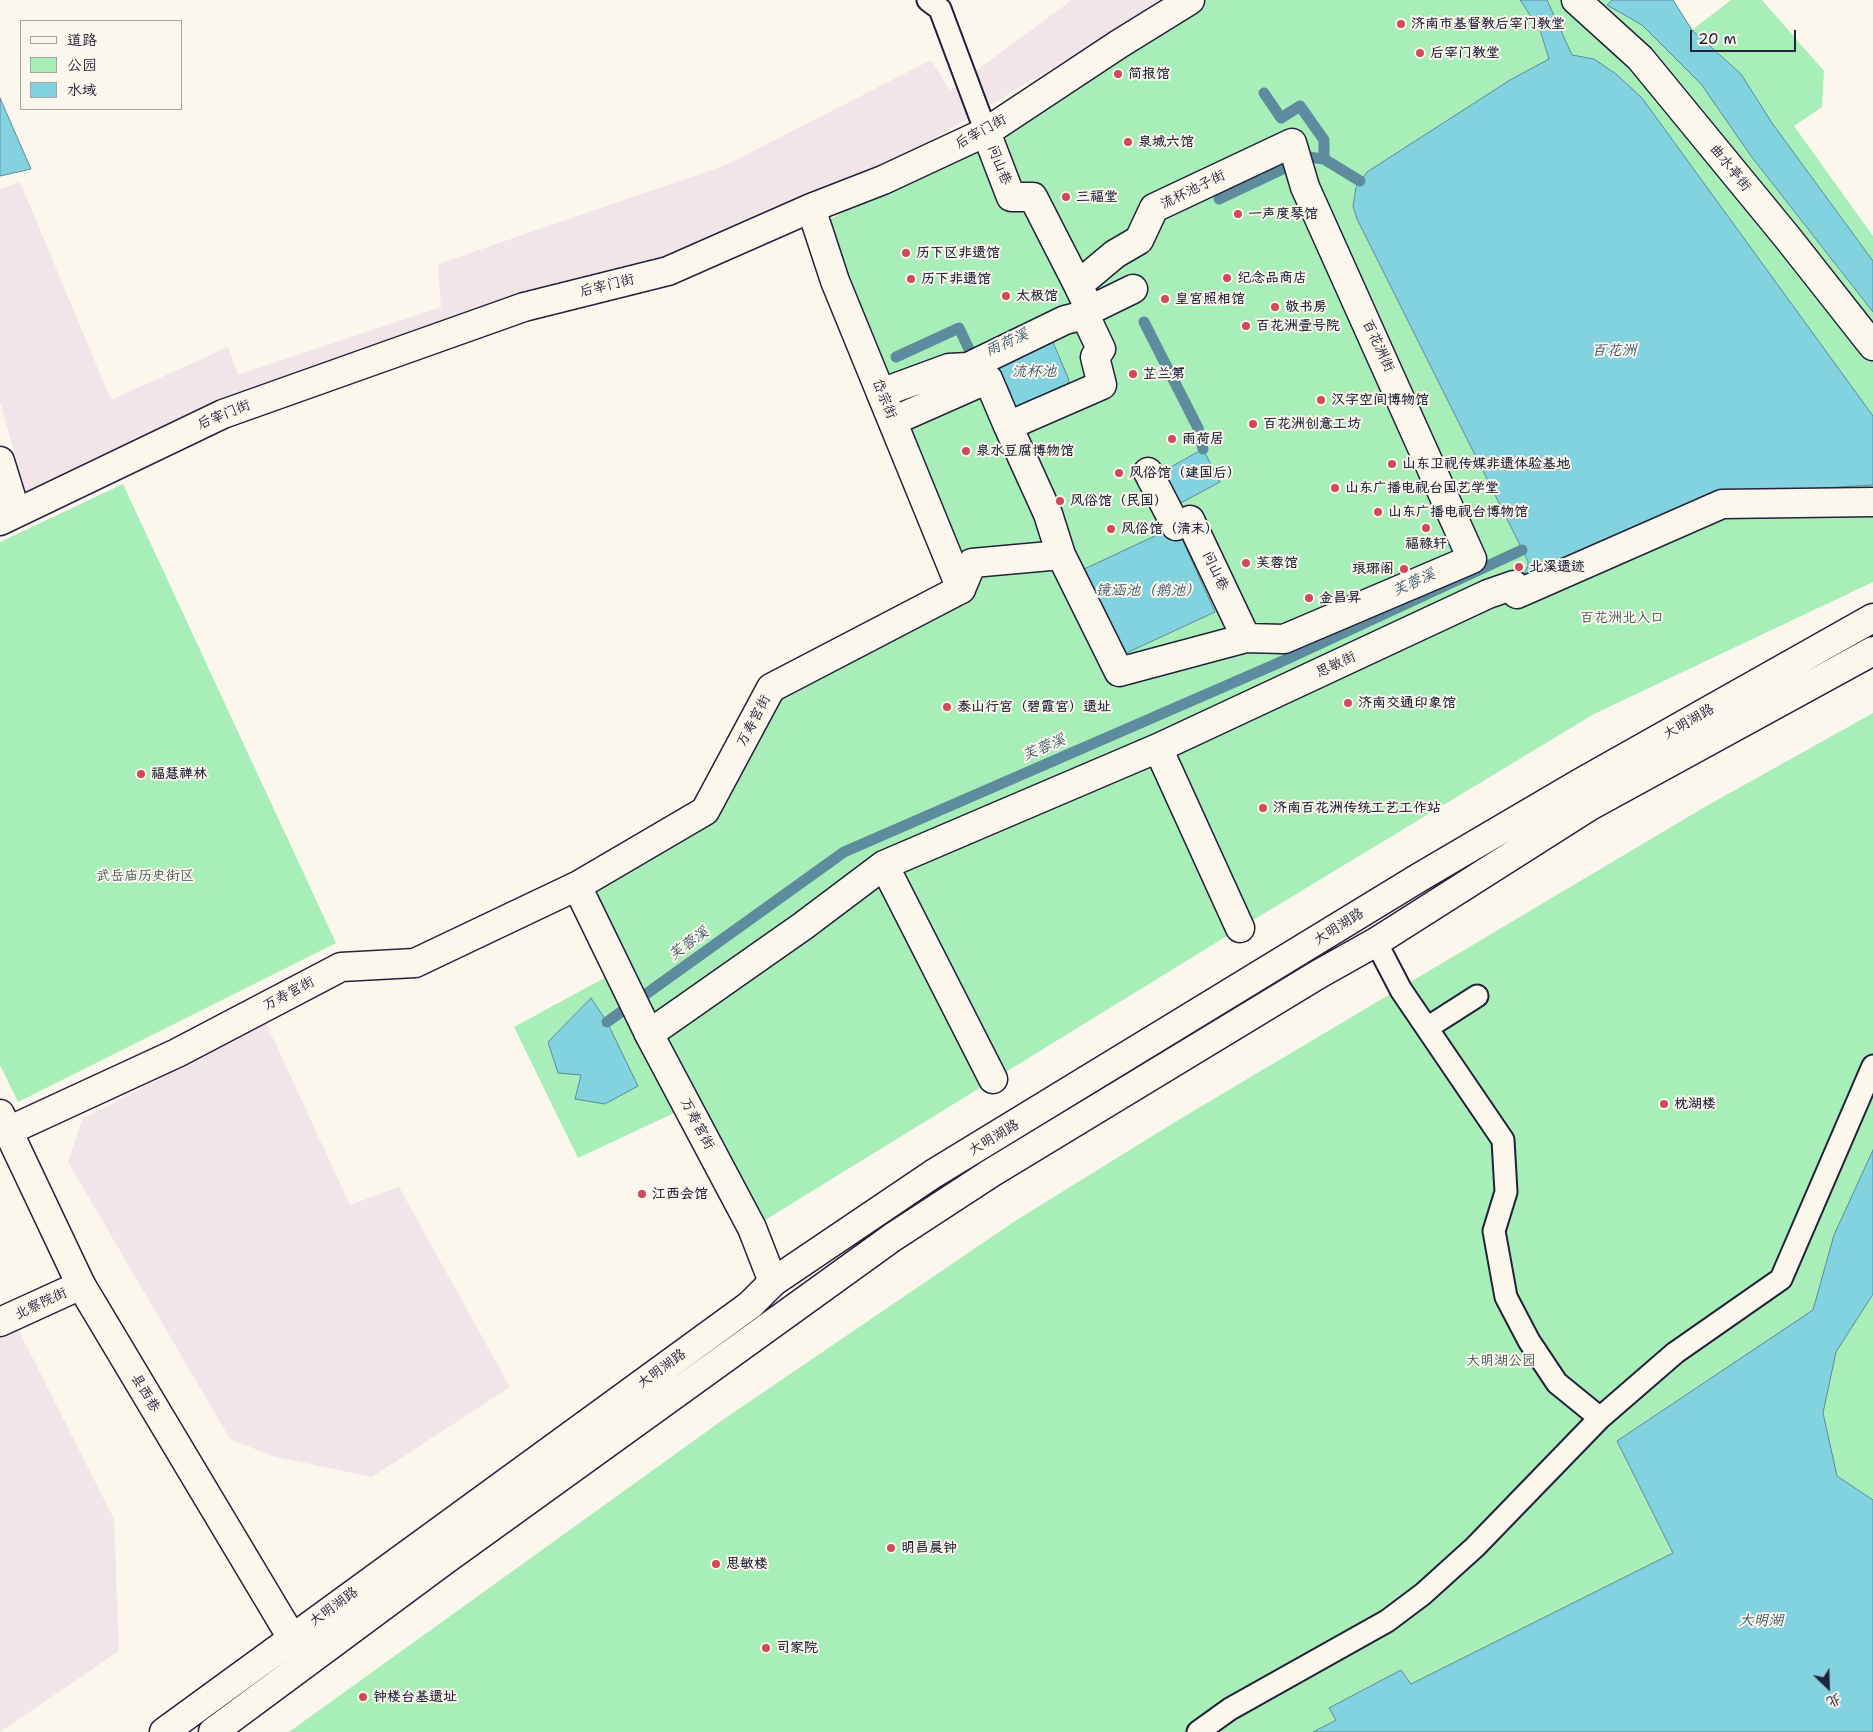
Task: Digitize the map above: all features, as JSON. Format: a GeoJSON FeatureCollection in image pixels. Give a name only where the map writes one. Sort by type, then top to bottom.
{"type":"FeatureCollection","features":[{"type":"Feature","properties":{"kind":"street","name":"后宰门街"},"geometry":{"type":"LineString","coordinates":[[8,517],[223,414],[524,307],[668,270],[811,208],[882,180],[986,132],[1119,44],[1190,0]]}},
{"type":"Feature","properties":{"kind":"street","name":"曲水亭街"},"geometry":{"type":"LineString","coordinates":[[1576,0],[1640,58],[1787,237],[1873,346]]}},
{"type":"Feature","properties":{"kind":"street","name":"问山巷"},"geometry":{"type":"LineString","coordinates":[[986,132],[1012,197],[1033,197],[1078,285]]}},
{"type":"Feature","properties":{"kind":"street","name":"流杯池子街"},"geometry":{"type":"LineString","coordinates":[[1078,285],[1114,254],[1139,240],[1154,208],[1294,150]]}},
{"type":"Feature","properties":{"kind":"street","name":"百花洲街"},"geometry":{"type":"LineString","coordinates":[[1246,638],[1284,639],[1472,559],[1305,186],[1294,150]]}},
{"type":"Feature","properties":{"kind":"street","name":"岱宗街"},"geometry":{"type":"LineString","coordinates":[[811,208],[835,281],[961,590]]}},
{"type":"Feature","properties":{"kind":"street"},"geometry":{"type":"LineString","coordinates":[[1008,426],[1102,386],[1095,358],[1100,349],[1078,285]]}},
{"type":"Feature","properties":{"kind":"street"},"geometry":{"type":"LineString","coordinates":[[893,421],[974,370],[1065,320],[1088,313],[1133,289]]}},
{"type":"Feature","properties":{"kind":"street"},"geometry":{"type":"LineString","coordinates":[[881,393],[949,368],[974,370],[988,379],[1048,514],[1060,555],[1119,672],[1246,638]]}},
{"type":"Feature","properties":{"kind":"street"},"geometry":{"type":"LineString","coordinates":[[0,461],[8,517]]}},
{"type":"Feature","properties":{"kind":"street","name":"问山巷"},"geometry":{"type":"LineString","coordinates":[[1148,472],[1176,526],[1190,520],[1246,638]]}},
{"type":"Feature","properties":{"kind":"street","name":"思敏街"},"geometry":{"type":"LineString","coordinates":[[647,1029],[803,926],[884,865],[1158,748],[1488,594],[1514,585],[1517,594],[1722,504],[1873,502]]}},
{"type":"Feature","properties":{"kind":"street"},"geometry":{"type":"LineString","coordinates":[[961,590],[972,563],[1060,555]]}},
{"type":"Feature","properties":{"kind":"street","name":"万寿宫街"},"geometry":{"type":"LineString","coordinates":[[4,1122],[178,1053],[341,967],[415,963],[576,886],[706,811],[771,688],[961,590]]}},
{"type":"Feature","properties":{"kind":"street","name":"大明湖路"},"geometry":{"type":"LineString","coordinates":[[164,1732],[742,1310],[773,1282],[942,1169],[1412,882],[1580,783],[1873,618]]}},
{"type":"Feature","properties":{"kind":"street","name":"大明湖路"},"geometry":{"type":"LineString","coordinates":[[213,1732],[453,1555],[893,1238],[1008,1163],[1376,942],[1590,806],[1873,651]]}},
{"type":"Feature","properties":{"kind":"street"},"geometry":{"type":"LineString","coordinates":[[1158,748],[1240,928]]}},
{"type":"Feature","properties":{"kind":"street"},"geometry":{"type":"LineString","coordinates":[[884,865],[993,1080]]}},
{"type":"Feature","properties":{"kind":"street","name":"万寿宫街"},"geometry":{"type":"LineString","coordinates":[[576,886],[647,1029],[752,1228],[773,1282]]}},
{"type":"Feature","properties":{"kind":"street","name":"县西巷"},"geometry":{"type":"LineString","coordinates":[[4,1122],[81,1285],[307,1663]]}},
{"type":"Feature","properties":{"kind":"street","name":"北察院街"},"geometry":{"type":"LineString","coordinates":[[0,1322],[81,1285]]}},
{"type":"Feature","properties":{"kind":"lane"},"geometry":{"type":"LineString","coordinates":[[928,0],[940,9],[986,132]]}},
{"type":"Feature","properties":{"kind":"lane"},"geometry":{"type":"LineString","coordinates":[[1376,942],[1401,990],[1503,1140],[1506,1192],[1494,1231],[1506,1297],[1529,1341],[1557,1383],[1600,1418]]}},
{"type":"Feature","properties":{"kind":"lane"},"geometry":{"type":"LineString","coordinates":[[1427,1028],[1477,996]]}},
{"type":"Feature","properties":{"kind":"lane"},"geometry":{"type":"LineString","coordinates":[[1198,1732],[1230,1709],[1387,1620],[1423,1594],[1475,1547],[1600,1418],[1675,1353],[1781,1279],[1873,1066]]}},
{"type":"Feature","properties":{"kind":"shaded area"},"geometry":{"type":"Polygon","coordinates":[[[1072,0],[1166,0],[888,166],[670,260],[217,403],[26,493],[0,402],[0,189],[20,182],[111,400],[228,347],[238,375],[441,307],[438,264],[726,165],[931,60],[950,90],[1072,0]]]}},
{"type":"Feature","properties":{"kind":"shaded area"},"geometry":{"type":"Polygon","coordinates":[[[266,1023],[350,1205],[399,1187],[510,1387],[372,1477],[272,1456],[230,1439],[68,1162],[82,1119],[266,1023]]]}},
{"type":"Feature","properties":{"kind":"shaded area"},"geometry":{"type":"Polygon","coordinates":[[[14,1321],[114,1519],[119,1651],[0,1732],[0,1328],[14,1321]]]}},
{"type":"Feature","properties":{"kind":"green space","name":"百花洲北入口"},"geometry":{"type":"Polygon","coordinates":[[[1190,0],[1673,0],[1692,30],[1731,0],[1762,0],[1824,71],[1822,107],[1794,126],[1873,236],[1873,582],[1594,714],[1240,928],[752,1228],[577,886],[705,811],[771,688],[961,589],[828,221],[1190,0]]]}},
{"type":"Feature","properties":{"kind":"green space","name":"武岳庙历史街区"},"geometry":{"type":"Polygon","coordinates":[[[123,484],[336,943],[18,1102],[0,1065],[0,542],[123,484]]]}},
{"type":"Feature","properties":{"kind":"green space","name":"大明湖公园"},"geometry":{"type":"Polygon","coordinates":[[[1873,713],[1873,1732],[289,1732],[724,1419],[1015,1221],[1175,1122],[1703,808],[1873,713]]]}},
{"type":"Feature","properties":{"kind":"green space"},"geometry":{"type":"Polygon","coordinates":[[[608,976],[674,1113],[578,1158],[514,1027],[608,976]]]}},
{"type":"Feature","properties":{"kind":"water","name":"百花洲"},"geometry":{"type":"Polygon","coordinates":[[[1520,0],[1547,0],[1572,55],[1594,59],[1616,74],[1642,98],[1873,416],[1873,485],[1727,494],[1528,579],[1523,576],[1528,566],[1528,561],[1357,219],[1353,206],[1356,187],[1367,172],[1510,80],[1549,59],[1540,30],[1520,0]]]}},
{"type":"Feature","properties":{"kind":"water"},"geometry":{"type":"Polygon","coordinates":[[[1612,0],[1673,0],[1692,30],[1741,74],[1772,123],[1873,261],[1873,312],[1751,156],[1701,84],[1642,25],[1607,5],[1612,0]]]}},
{"type":"Feature","properties":{"kind":"water"},"geometry":{"type":"Polygon","coordinates":[[[0,98],[31,169],[0,176],[0,98]]]}},
{"type":"Feature","properties":{"kind":"water","name":"流杯池"},"geometry":{"type":"Polygon","coordinates":[[[1049,333],[1069,380],[1066,388],[1011,416],[1002,397],[1011,393],[996,366],[1049,333]]]}},
{"type":"Feature","properties":{"kind":"water"},"geometry":{"type":"Polygon","coordinates":[[[1203,449],[1220,482],[1175,506],[1158,474],[1203,449]]]}},
{"type":"Feature","properties":{"kind":"water","name":"镜涵池（鹅池）"},"geometry":{"type":"Polygon","coordinates":[[[1176,526],[1215,612],[1120,656],[1080,571],[1176,526]]]}},
{"type":"Feature","properties":{"kind":"water"},"geometry":{"type":"Polygon","coordinates":[[[591,998],[607,1022],[638,1086],[605,1104],[575,1099],[581,1075],[558,1073],[548,1042],[591,998]]]}},
{"type":"Feature","properties":{"kind":"water","name":"大明湖"},"geometry":{"type":"Polygon","coordinates":[[[1873,1150],[1873,1294],[1836,1352],[1823,1413],[1837,1476],[1873,1500],[1873,1732],[1313,1732],[1336,1720],[1329,1708],[1401,1670],[1411,1684],[1673,1553],[1617,1441],[1813,1310],[1834,1235],[1873,1150]]]}},
{"type":"Feature","properties":{"kind":"waterway"},"geometry":{"type":"LineString","coordinates":[[1264,93],[1281,118],[1300,106],[1324,140],[1324,159]]}},
{"type":"Feature","properties":{"kind":"waterway","name":"雨荷溪"},"geometry":{"type":"LineString","coordinates":[[1219,199],[1308,157],[1324,159],[1360,181]]}},
{"type":"Feature","properties":{"kind":"waterway"},"geometry":{"type":"LineString","coordinates":[[1144,322],[1198,428],[1203,449]]}},
{"type":"Feature","properties":{"kind":"waterway","name":"雨荷溪"},"geometry":{"type":"LineString","coordinates":[[896,357],[959,328],[976,364]]}},
{"type":"Feature","properties":{"kind":"waterway","name":"芙蓉溪"},"geometry":{"type":"LineString","coordinates":[[607,1022],[844,852],[1276,664],[1522,550]]}},
{"type":"Feature","properties":{"kind":"place","name":"济南市基督教后宰门教堂"},"geometry":{"type":"Point","coordinates":[1401,24]}},
{"type":"Feature","properties":{"kind":"place","name":"后宰门教堂"},"geometry":{"type":"Point","coordinates":[1420,53]}},
{"type":"Feature","properties":{"kind":"place","name":"简报馆"},"geometry":{"type":"Point","coordinates":[1118,74]}},
{"type":"Feature","properties":{"kind":"place","name":"泉城六馆"},"geometry":{"type":"Point","coordinates":[1128,142]}},
{"type":"Feature","properties":{"kind":"place","name":"三福堂"},"geometry":{"type":"Point","coordinates":[1066,197]}},
{"type":"Feature","properties":{"kind":"place","name":"一声度琴馆"},"geometry":{"type":"Point","coordinates":[1238,214]}},
{"type":"Feature","properties":{"kind":"place","name":"历下区非遗馆"},"geometry":{"type":"Point","coordinates":[906,253]}},
{"type":"Feature","properties":{"kind":"place","name":"纪念品商店"},"geometry":{"type":"Point","coordinates":[1227,278]}},
{"type":"Feature","properties":{"kind":"place","name":"历下非遗馆"},"geometry":{"type":"Point","coordinates":[911,279]}},
{"type":"Feature","properties":{"kind":"place","name":"太极馆"},"geometry":{"type":"Point","coordinates":[1006,296]}},
{"type":"Feature","properties":{"kind":"place","name":"皇宫照相馆"},"geometry":{"type":"Point","coordinates":[1165,299]}},
{"type":"Feature","properties":{"kind":"place","name":"敬书房"},"geometry":{"type":"Point","coordinates":[1275,307]}},
{"type":"Feature","properties":{"kind":"place","name":"百花洲壹号院"},"geometry":{"type":"Point","coordinates":[1246,326]}},
{"type":"Feature","properties":{"kind":"place","name":"芷兰第"},"geometry":{"type":"Point","coordinates":[1133,374]}},
{"type":"Feature","properties":{"kind":"place","name":"汉字空间博物馆"},"geometry":{"type":"Point","coordinates":[1321,400]}},
{"type":"Feature","properties":{"kind":"place","name":"百花洲创意工坊"},"geometry":{"type":"Point","coordinates":[1253,424]}},
{"type":"Feature","properties":{"kind":"place","name":"雨荷居"},"geometry":{"type":"Point","coordinates":[1172,439]}},
{"type":"Feature","properties":{"kind":"place","name":"泉水豆腐博物馆"},"geometry":{"type":"Point","coordinates":[966,451]}},
{"type":"Feature","properties":{"kind":"place","name":"山东卫视传媒非遗体验基地"},"geometry":{"type":"Point","coordinates":[1392,464]}},
{"type":"Feature","properties":{"kind":"place","name":"风俗馆（建国后）"},"geometry":{"type":"Point","coordinates":[1119,473]}},
{"type":"Feature","properties":{"kind":"place","name":"山东广播电视台国艺学堂"},"geometry":{"type":"Point","coordinates":[1335,488]}},
{"type":"Feature","properties":{"kind":"place","name":"风俗馆（民国）"},"geometry":{"type":"Point","coordinates":[1060,501]}},
{"type":"Feature","properties":{"kind":"place","name":"山东广播电视台博物馆"},"geometry":{"type":"Point","coordinates":[1378,512]}},
{"type":"Feature","properties":{"kind":"place","name":"福禄轩"},"geometry":{"type":"Point","coordinates":[1426,528]}},
{"type":"Feature","properties":{"kind":"place","name":"风俗馆（清末）"},"geometry":{"type":"Point","coordinates":[1111,529]}},
{"type":"Feature","properties":{"kind":"place","name":"芙蓉馆"},"geometry":{"type":"Point","coordinates":[1246,563]}},
{"type":"Feature","properties":{"kind":"place","name":"北溪遗迹"},"geometry":{"type":"Point","coordinates":[1519,567]}},
{"type":"Feature","properties":{"kind":"place","name":"琅琊阁"},"geometry":{"type":"Point","coordinates":[1404,569]}},
{"type":"Feature","properties":{"kind":"place","name":"金昌昇"},"geometry":{"type":"Point","coordinates":[1309,598]}},
{"type":"Feature","properties":{"kind":"place","name":"济南交通印象馆"},"geometry":{"type":"Point","coordinates":[1348,703]}},
{"type":"Feature","properties":{"kind":"place","name":"泰山行宫（碧霞宫）遗址"},"geometry":{"type":"Point","coordinates":[947,707]}},
{"type":"Feature","properties":{"kind":"place","name":"福慧禅林"},"geometry":{"type":"Point","coordinates":[141,774]}},
{"type":"Feature","properties":{"kind":"place","name":"济南百花洲传统工艺工作站"},"geometry":{"type":"Point","coordinates":[1263,808]}},
{"type":"Feature","properties":{"kind":"place","name":"枕湖楼"},"geometry":{"type":"Point","coordinates":[1664,1104]}},
{"type":"Feature","properties":{"kind":"place","name":"江西会馆"},"geometry":{"type":"Point","coordinates":[642,1194]}},
{"type":"Feature","properties":{"kind":"place","name":"明昌晨钟"},"geometry":{"type":"Point","coordinates":[891,1548]}},
{"type":"Feature","properties":{"kind":"place","name":"思敏楼"},"geometry":{"type":"Point","coordinates":[716,1564]}},
{"type":"Feature","properties":{"kind":"place","name":"司家院"},"geometry":{"type":"Point","coordinates":[766,1648]}},
{"type":"Feature","properties":{"kind":"place","name":"钟楼台基遗址"},"geometry":{"type":"Point","coordinates":[363,1697]}}]}
